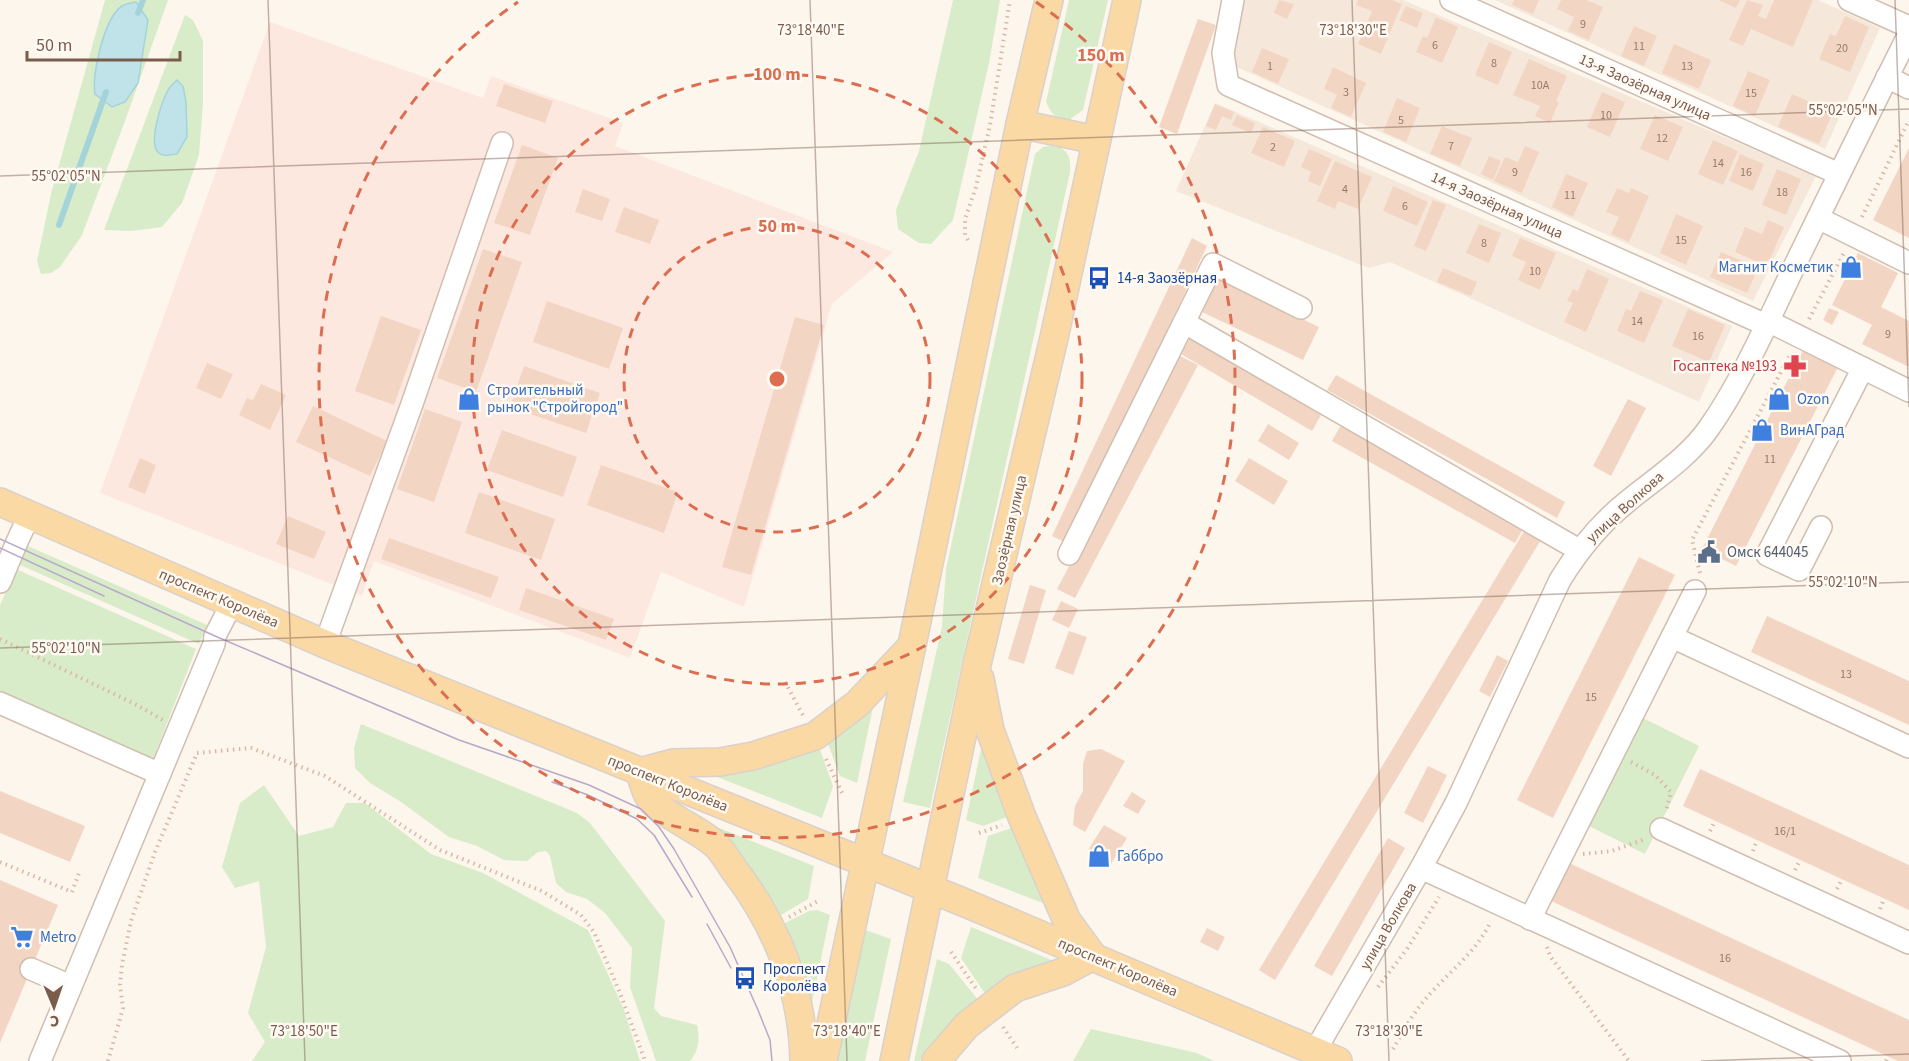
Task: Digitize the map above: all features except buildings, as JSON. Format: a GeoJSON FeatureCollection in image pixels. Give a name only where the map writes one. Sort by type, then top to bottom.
{"type":"FeatureCollection","features":[{"type":"Feature","properties":{"kind":"main road"},"geometry":{"type":"LineString","coordinates":[[823,1061],[1020,124],[1049,0]]}},
{"type":"Feature","properties":{"kind":"main road","name":"Заозёрная улица"},"geometry":{"type":"LineString","coordinates":[[894,1061],[978,660],[1054,338],[1127,0]]}},
{"type":"Feature","properties":{"kind":"main road"},"geometry":{"type":"LineString","coordinates":[[1020,124],[1096,140]]}},
{"type":"Feature","properties":{"kind":"main road","name":"проспект Королёва"},"geometry":{"type":"LineString","coordinates":[[0,502],[326,644],[1093,956],[1326,1056]]}},
{"type":"Feature","properties":{"kind":"main road"},"geometry":{"type":"LineString","coordinates":[[804,1061],[804,1041],[794,990],[785,958],[772,926],[748,887],[716,846],[650,800],[640,772],[673,763],[720,762],[753,756],[815,736],[857,704],[912,645]]}},
{"type":"Feature","properties":{"kind":"main road"},"geometry":{"type":"LineString","coordinates":[[936,1061],[967,1025],[1015,988],[1063,972],[1093,956],[1067,921],[1022,817],[990,730],[984,708],[978,660]]}},
{"type":"Feature","properties":{"kind":"street","name":"14-я Заозёрная улица"},"geometry":{"type":"LineString","coordinates":[[1233,0],[1223,53],[1228,85],[1767,323],[1909,391]]}},
{"type":"Feature","properties":{"kind":"street","name":"13-я Заозёрная улица"},"geometry":{"type":"LineString","coordinates":[[1451,0],[1839,174]]}},
{"type":"Feature","properties":{"kind":"street"},"geometry":{"type":"LineString","coordinates":[[1849,0],[1909,27]]}},
{"type":"Feature","properties":{"kind":"street","name":"улица Волкова"},"geometry":{"type":"LineString","coordinates":[[1326,1056],[1456,803],[1560,580],[1579,550],[1628,501],[1689,452],[1724,405],[1767,323],[1909,34]]}},
{"type":"Feature","properties":{"kind":"street"},"geometry":{"type":"LineString","coordinates":[[1887,77],[1909,88]]}},
{"type":"Feature","properties":{"kind":"street"},"geometry":{"type":"LineString","coordinates":[[326,644],[502,143]]}},
{"type":"Feature","properties":{"kind":"street"},"geometry":{"type":"LineString","coordinates":[[1818,218],[1909,263]]}},
{"type":"Feature","properties":{"kind":"street"},"geometry":{"type":"LineString","coordinates":[[1069,554],[1213,264],[1301,308]]}},
{"type":"Feature","properties":{"kind":"street"},"geometry":{"type":"LineString","coordinates":[[1185,323],[1579,550]]}},
{"type":"Feature","properties":{"kind":"street"},"geometry":{"type":"LineString","coordinates":[[1821,528],[1799,570],[1767,555],[1863,368]]}},
{"type":"Feature","properties":{"kind":"street"},"geometry":{"type":"LineString","coordinates":[[0,582],[14,545],[30,515]]}},
{"type":"Feature","properties":{"kind":"street"},"geometry":{"type":"LineString","coordinates":[[1536,921],[1562,856],[1695,591]]}},
{"type":"Feature","properties":{"kind":"street"},"geometry":{"type":"LineString","coordinates":[[40,1061],[179,730],[214,644],[215,636],[232,603]]}},
{"type":"Feature","properties":{"kind":"street"},"geometry":{"type":"LineString","coordinates":[[1672,637],[1909,747]]}},
{"type":"Feature","properties":{"kind":"street"},"geometry":{"type":"LineString","coordinates":[[0,703],[160,774]]}},
{"type":"Feature","properties":{"kind":"street"},"geometry":{"type":"LineString","coordinates":[[1661,829],[1909,943]]}},
{"type":"Feature","properties":{"kind":"street"},"geometry":{"type":"LineString","coordinates":[[1421,868],[1839,1061]]}},
{"type":"Feature","properties":{"kind":"street"},"geometry":{"type":"LineString","coordinates":[[31,969],[72,986]]}},
{"type":"Feature","properties":{"kind":"path"},"geometry":{"type":"LineString","coordinates":[[968,240],[964,227],[990,125],[1011,0]]}},
{"type":"Feature","properties":{"kind":"path"},"geometry":{"type":"LineString","coordinates":[[0,639],[134,703],[179,730],[198,753]]}},
{"type":"Feature","properties":{"kind":"path"},"geometry":{"type":"LineString","coordinates":[[785,682],[805,718]]}},
{"type":"Feature","properties":{"kind":"path"},"geometry":{"type":"LineString","coordinates":[[198,753],[251,748],[325,776],[440,850],[542,891],[581,915],[594,932],[645,1061]]}},
{"type":"Feature","properties":{"kind":"path"},"geometry":{"type":"LineString","coordinates":[[108,1061],[123,1008],[120,985],[131,921],[155,852],[198,753]]}},
{"type":"Feature","properties":{"kind":"path"},"geometry":{"type":"LineString","coordinates":[[1562,856],[1612,851],[1641,843],[1661,829],[1671,792],[1655,775],[1628,760],[1612,756]]}},
{"type":"Feature","properties":{"kind":"path"},"geometry":{"type":"LineString","coordinates":[[826,759],[842,793]]}},
{"type":"Feature","properties":{"kind":"path"},"geometry":{"type":"LineString","coordinates":[[979,833],[1002,824]]}},
{"type":"Feature","properties":{"kind":"path"},"geometry":{"type":"LineString","coordinates":[[0,862],[72,892],[80,873]]}},
{"type":"Feature","properties":{"kind":"path"},"geometry":{"type":"LineString","coordinates":[[1372,995],[1407,949],[1433,909],[1447,880]]}},
{"type":"Feature","properties":{"kind":"path"},"geometry":{"type":"LineString","coordinates":[[789,917],[820,900]]}},
{"type":"Feature","properties":{"kind":"path"},"geometry":{"type":"LineString","coordinates":[[1393,1049],[1427,996],[1484,936],[1499,904]]}},
{"type":"Feature","properties":{"kind":"path"},"geometry":{"type":"LineString","coordinates":[[1536,921],[1550,956],[1629,1061]]}},
{"type":"Feature","properties":{"kind":"path"},"geometry":{"type":"LineString","coordinates":[[951,952],[978,991]]}},
{"type":"Feature","properties":{"kind":"path"},"geometry":{"type":"LineString","coordinates":[[1003,1027],[1017,1047]]}},
{"type":"Feature","properties":{"kind":"shaded area"},"geometry":{"type":"Polygon","coordinates":[[[1241,0],[1403,0],[1816,176],[1753,301],[1228,63],[1241,0]]]}},
{"type":"Feature","properties":{"kind":"shaded area"},"geometry":{"type":"Polygon","coordinates":[[[1495,0],[1818,0],[1880,28],[1825,149],[1495,0]]]}},
{"type":"Feature","properties":{"kind":"shaded area","name":"Строительный рынок \"Стройгород\""},"geometry":{"type":"Polygon","coordinates":[[[270,22],[483,98],[491,76],[623,123],[615,146],[893,252],[832,304],[744,607],[661,572],[630,658],[374,561],[362,596],[100,493],[270,22]]]}},
{"type":"Feature","properties":{"kind":"shaded area"},"geometry":{"type":"Polygon","coordinates":[[[1215,103],[1732,326],[1699,402],[1390,262],[1369,268],[1176,191],[1215,103]]]}},
{"type":"Feature","properties":{"kind":"green space"},"geometry":{"type":"Polygon","coordinates":[[[105,0],[168,0],[82,235],[60,267],[51,273],[41,274],[37,261],[51,194],[105,0]]]}},
{"type":"Feature","properties":{"kind":"green space"},"geometry":{"type":"Polygon","coordinates":[[[953,0],[1000,0],[989,63],[953,220],[931,244],[919,243],[898,229],[896,210],[919,151],[953,0]]]}},
{"type":"Feature","properties":{"kind":"green space"},"geometry":{"type":"Polygon","coordinates":[[[1069,0],[1108,0],[1083,110],[1069,120],[1055,116],[1046,102],[1069,0]]]}},
{"type":"Feature","properties":{"kind":"green space"},"geometry":{"type":"Polygon","coordinates":[[[185,15],[193,20],[203,41],[203,103],[199,155],[182,203],[162,227],[131,231],[104,230],[185,15]]]}},
{"type":"Feature","properties":{"kind":"green space"},"geometry":{"type":"Polygon","coordinates":[[[1056,145],[1068,156],[1070,172],[930,808],[903,802],[942,626],[946,569],[1035,154],[1043,147],[1056,145]]]}},
{"type":"Feature","properties":{"kind":"green space"},"geometry":{"type":"Polygon","coordinates":[[[28,546],[207,625],[199,644],[20,565],[28,546]]]}},
{"type":"Feature","properties":{"kind":"green space"},"geometry":{"type":"Polygon","coordinates":[[[16,569],[196,649],[153,759],[0,695],[0,605],[16,569]]]}},
{"type":"Feature","properties":{"kind":"green space"},"geometry":{"type":"Polygon","coordinates":[[[873,707],[857,783],[840,776],[827,741],[873,707]]]}},
{"type":"Feature","properties":{"kind":"green space"},"geometry":{"type":"Polygon","coordinates":[[[1643,718],[1699,746],[1645,854],[1589,826],[1643,718]]]}},
{"type":"Feature","properties":{"kind":"green space"},"geometry":{"type":"Polygon","coordinates":[[[361,724],[577,813],[590,823],[665,921],[654,1008],[661,1016],[697,1025],[698,1044],[690,1061],[656,1061],[630,987],[632,948],[605,913],[587,899],[566,892],[556,883],[550,856],[546,851],[538,852],[527,861],[504,860],[477,846],[449,837],[401,802],[370,783],[355,768],[354,748],[361,724]]]}},
{"type":"Feature","properties":{"kind":"green space"},"geometry":{"type":"Polygon","coordinates":[[[983,740],[1010,816],[983,826],[966,820],[983,740]]]}},
{"type":"Feature","properties":{"kind":"green space"},"geometry":{"type":"Polygon","coordinates":[[[819,747],[833,786],[822,818],[699,770],[819,747]]]}},
{"type":"Feature","properties":{"kind":"green space"},"geometry":{"type":"Polygon","coordinates":[[[264,785],[299,836],[333,827],[346,803],[365,803],[431,854],[483,873],[588,930],[624,1010],[640,1061],[252,1061],[265,1042],[248,1013],[266,947],[259,881],[235,888],[222,867],[240,803],[264,785]]]}},
{"type":"Feature","properties":{"kind":"green space"},"geometry":{"type":"Polygon","coordinates":[[[714,826],[814,866],[808,899],[781,915],[750,868],[714,826]]]}},
{"type":"Feature","properties":{"kind":"green space"},"geometry":{"type":"Polygon","coordinates":[[[1014,827],[1045,904],[978,878],[988,836],[1014,827]]]}},
{"type":"Feature","properties":{"kind":"green space"},"geometry":{"type":"Polygon","coordinates":[[[817,910],[830,915],[811,1007],[803,969],[785,923],[809,911],[817,910]]]}},
{"type":"Feature","properties":{"kind":"green space"},"geometry":{"type":"Polygon","coordinates":[[[971,927],[1054,961],[1027,970],[986,995],[961,958],[971,927]]]}},
{"type":"Feature","properties":{"kind":"green space"},"geometry":{"type":"Polygon","coordinates":[[[865,930],[891,939],[865,1061],[837,1061],[865,930]]]}},
{"type":"Feature","properties":{"kind":"green space"},"geometry":{"type":"Polygon","coordinates":[[[937,959],[949,964],[979,1001],[943,1033],[920,1061],[914,1061],[937,959]]]}},
{"type":"Feature","properties":{"kind":"green space"},"geometry":{"type":"Polygon","coordinates":[[[1091,1029],[1197,1053],[1214,1061],[1073,1061],[1091,1029]]]}},
{"type":"Feature","properties":{"kind":"water"},"geometry":{"type":"Polygon","coordinates":[[[136,2],[148,20],[138,83],[125,102],[112,107],[95,94],[97,60],[105,33],[116,12],[124,5],[136,2]]]}},
{"type":"Feature","properties":{"kind":"water"},"geometry":{"type":"Polygon","coordinates":[[[177,80],[183,86],[186,102],[187,137],[177,154],[163,155],[156,148],[155,132],[162,103],[168,90],[177,80]]]}},
{"type":"Feature","properties":{"kind":"waterway"},"geometry":{"type":"LineString","coordinates":[[138,13],[143,0]]}},
{"type":"Feature","properties":{"kind":"waterway"},"geometry":{"type":"LineString","coordinates":[[59,225],[106,92]]}},
{"type":"Feature","properties":{"kind":"tram line"},"geometry":{"type":"LineString","coordinates":[[0,539],[215,636],[459,740],[589,785],[641,809],[659,827],[674,849],[730,947],[770,1040],[772,1061]]}},
{"type":"Feature","properties":{"kind":"tram line"},"geometry":{"type":"LineString","coordinates":[[0,548],[104,596]]}},
{"type":"Feature","properties":{"kind":"tram line"},"geometry":{"type":"LineString","coordinates":[[552,782],[588,795],[637,819],[654,835],[692,897]]}},
{"type":"Feature","properties":{"kind":"tram line"},"geometry":{"type":"LineString","coordinates":[[707,924],[731,968]]}},
{"type":"Feature","properties":{"kind":"place","name":"Магнит Косметик"},"geometry":{"type":"Point","coordinates":[1851,267]}},
{"type":"Feature","properties":{"kind":"place","name":"14-я Заозёрная"},"geometry":{"type":"Point","coordinates":[1099,278]}},
{"type":"Feature","properties":{"kind":"place","name":"Госаптека №193"},"geometry":{"type":"Point","coordinates":[1795,366]}},
{"type":"Feature","properties":{"kind":"place","name":"Строительный рынок \"Стройгород\""},"geometry":{"type":"Point","coordinates":[469,399]}},
{"type":"Feature","properties":{"kind":"place","name":"Ozon"},"geometry":{"type":"Point","coordinates":[1779,399]}},
{"type":"Feature","properties":{"kind":"place","name":"ВинАГрад"},"geometry":{"type":"Point","coordinates":[1762,430]}},
{"type":"Feature","properties":{"kind":"place","name":"Омск 644045"},"geometry":{"type":"Point","coordinates":[1709,552]}},
{"type":"Feature","properties":{"kind":"place","name":"Габбро"},"geometry":{"type":"Point","coordinates":[1099,856]}},
{"type":"Feature","properties":{"kind":"place","name":"Metro"},"geometry":{"type":"Point","coordinates":[22,937]}},
{"type":"Feature","properties":{"kind":"place","name":"Проспект Королёва"},"geometry":{"type":"Point","coordinates":[745,978]}}]}
